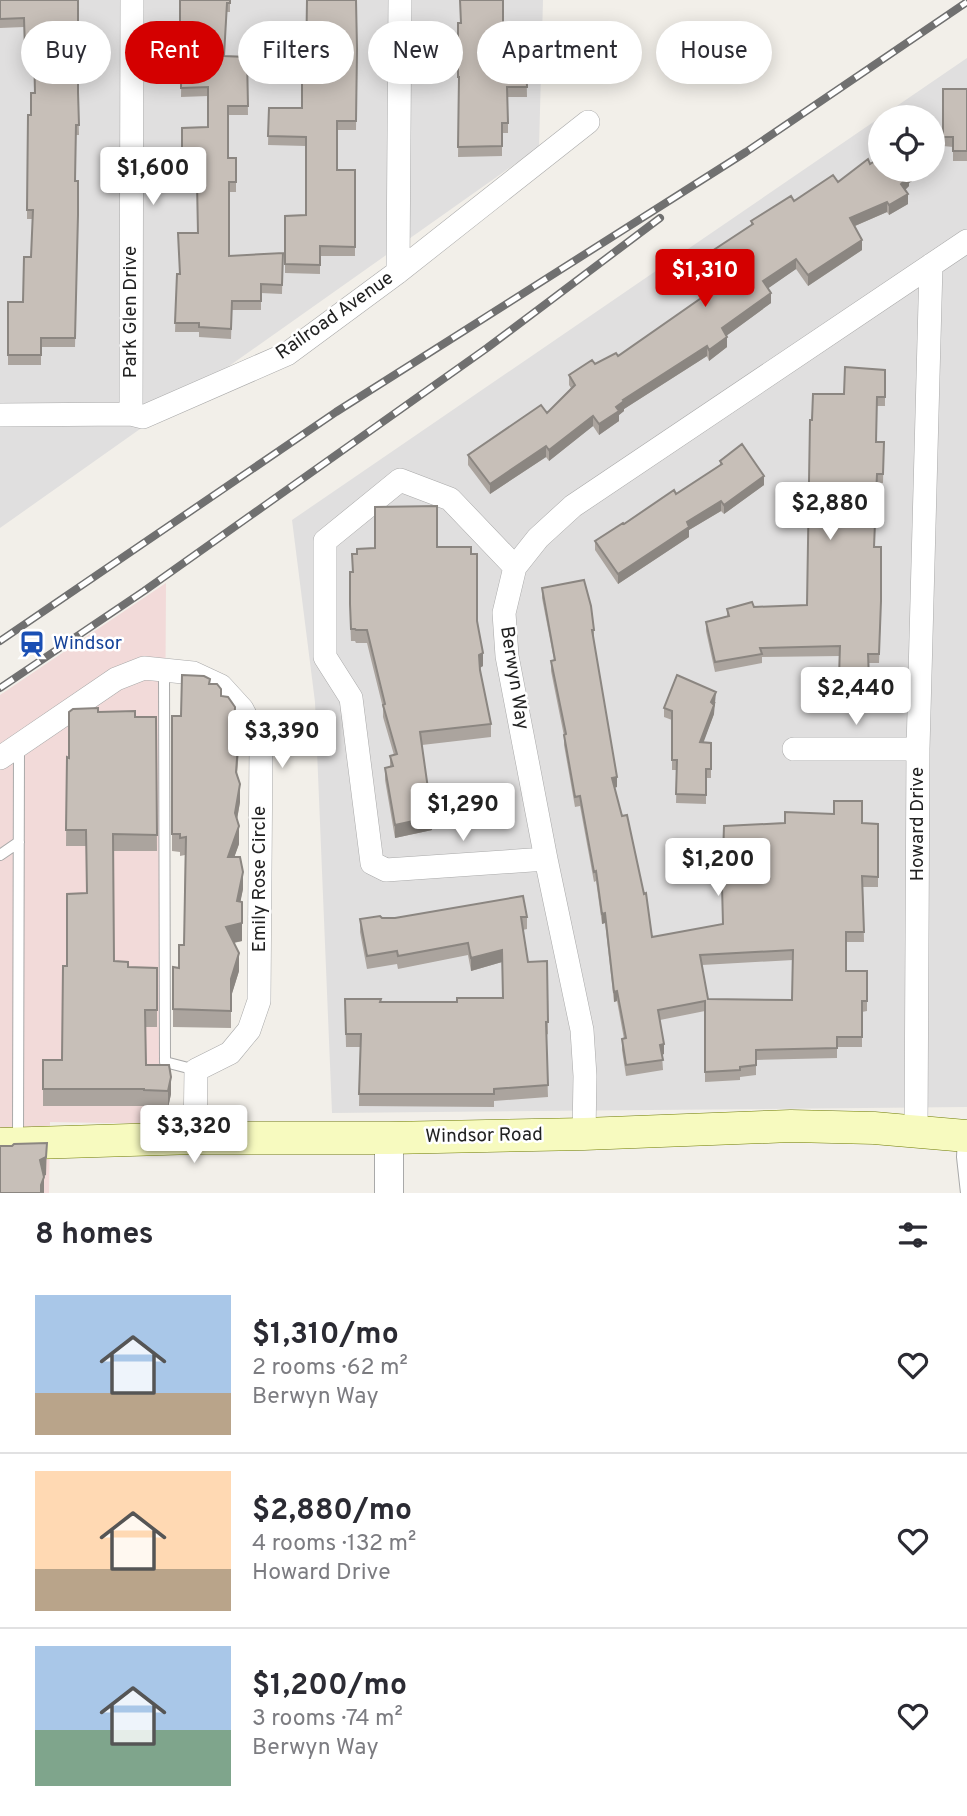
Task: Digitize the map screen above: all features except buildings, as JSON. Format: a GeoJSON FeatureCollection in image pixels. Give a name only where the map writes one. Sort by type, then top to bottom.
{"type":"FeatureCollection","features":[{"type":"Feature","properties":{"kind":"main road","name":"Windsor Road"},"geometry":{"type":"LineString","coordinates":[[9,1144],[195,1138],[584,1134],[791,1126],[874,1128],[965,1136]]}},
{"type":"Feature","properties":{"kind":"street","name":"Park Glen Drive"},"geometry":{"type":"LineString","coordinates":[[131,414],[132,0]]}},
{"type":"Feature","properties":{"kind":"street"},"geometry":{"type":"LineString","coordinates":[[398,272],[400,0]]}},
{"type":"Feature","properties":{"kind":"street","name":"Railroad Avenue"},"geometry":{"type":"LineString","coordinates":[[0,415],[143,416],[287,354],[398,272],[588,122]]}},
{"type":"Feature","properties":{"kind":"street","name":"Berwyn Way"},"geometry":{"type":"LineString","coordinates":[[584,1134],[585,1076],[582,1030],[507,656],[504,613],[515,567],[538,538],[573,506],[967,240]]}},
{"type":"Feature","properties":{"kind":"street","name":"Howard Drive"},"geometry":{"type":"LineString","coordinates":[[915,1132],[918,749],[930,265]]}},
{"type":"Feature","properties":{"kind":"street"},"geometry":{"type":"LineString","coordinates":[[515,567],[450,499],[400,480],[324,541],[324,657],[351,698],[372,863],[386,870],[546,859]]}},
{"type":"Feature","properties":{"kind":"street","name":"Emily Rose Circle"},"geometry":{"type":"LineString","coordinates":[[9,751],[116,679],[144,668],[193,673],[220,686],[243,709],[261,746],[259,1001],[248,1030],[230,1053],[196,1070]]}},
{"type":"Feature","properties":{"kind":"street"},"geometry":{"type":"LineString","coordinates":[[794,749],[918,749]]}},
{"type":"Feature","properties":{"kind":"street"},"geometry":{"type":"LineString","coordinates":[[195,1138],[196,1070]]}},
{"type":"Feature","properties":{"kind":"street"},"geometry":{"type":"LineString","coordinates":[[389,1138],[389,1193]]}},
{"type":"Feature","properties":{"kind":"lane"},"geometry":{"type":"LineString","coordinates":[[164,669],[165,1062],[196,1070]]}},
{"type":"Feature","properties":{"kind":"lane"},"geometry":{"type":"LineString","coordinates":[[9,751],[19,842],[9,1144]]}},
{"type":"Feature","properties":{"kind":"lane"},"geometry":{"type":"LineString","coordinates":[[0,855],[19,842]]}},
{"type":"Feature","properties":{"kind":"lane"},"geometry":{"type":"LineString","coordinates":[[965,1136],[962,1157],[966,1193]]}},
{"type":"Feature","properties":{"kind":"shaded area"},"geometry":{"type":"Polygon","coordinates":[[[0,0],[543,0],[542,21],[477,21],[477,84],[541,84],[539,147],[0,528],[0,0]]]}},
{"type":"Feature","properties":{"kind":"shaded area"},"geometry":{"type":"Polygon","coordinates":[[[967,58],[967,1107],[332,1113],[315,702],[292,520],[868,126],[868,182],[945,182],[945,105],[898,105],[967,58]]]}},
{"type":"Feature","properties":{"kind":"shaded area"},"geometry":{"type":"Polygon","coordinates":[[[166,583],[163,1124],[50,1122],[49,1193],[0,1193],[0,695],[166,583]]]}},
{"type":"Feature","properties":{"kind":"railway"},"geometry":{"type":"LineString","coordinates":[[0,641],[336,412],[746,152],[967,2]]}},
{"type":"Feature","properties":{"kind":"railway"},"geometry":{"type":"LineString","coordinates":[[0,688],[144,591],[487,348],[660,218]]}},
{"type":"Feature","properties":{"kind":"place","name":"Windsor"},"geometry":{"type":"Point","coordinates":[32,644]}}]}
